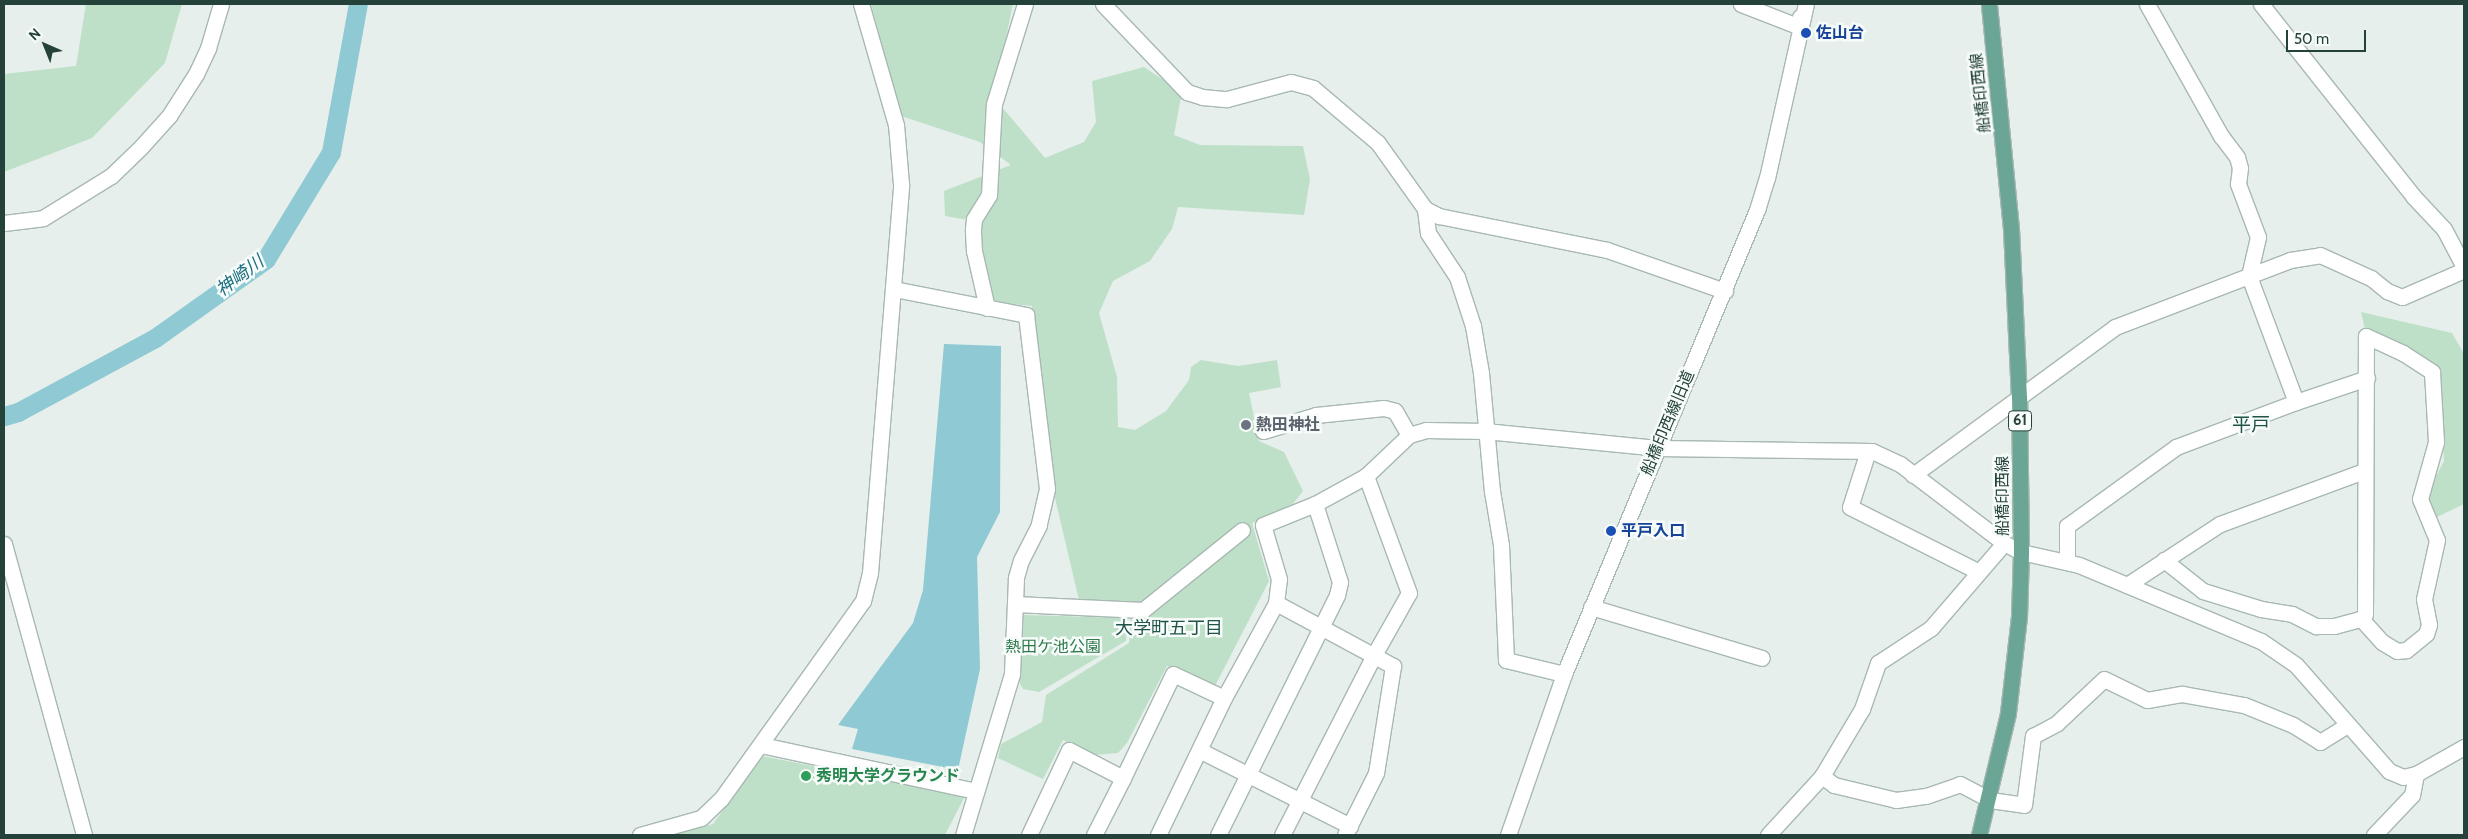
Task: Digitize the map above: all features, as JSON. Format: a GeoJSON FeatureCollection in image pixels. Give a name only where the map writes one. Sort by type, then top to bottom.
{"type":"FeatureCollection","features":[{"type":"Feature","properties":{"kind":"main road","name":"船橋印西線"},"geometry":{"type":"LineString","coordinates":[[1979,835],[1990,800],[2012,684],[2021,552],[2019,398],[2011,229],[1989,4]]}},
{"type":"Feature","properties":{"kind":"street"},"geometry":{"type":"LineString","coordinates":[[4,223],[43,218],[111,176],[141,147],[169,116],[196,74],[208,48],[221,4]]}},
{"type":"Feature","properties":{"kind":"street"},"geometry":{"type":"LineString","coordinates":[[640,835],[701,818],[721,799],[863,601],[870,573],[894,287],[900,153],[896,125],[861,4]]}},
{"type":"Feature","properties":{"kind":"street"},"geometry":{"type":"LineString","coordinates":[[987,308],[974,251],[974,219],[989,195],[994,104],[1025,4]]}},
{"type":"Feature","properties":{"kind":"street"},"geometry":{"type":"LineString","coordinates":[[1103,4],[1187,92],[1202,97],[1227,99],[1291,82],[1313,88],[1378,143],[1425,209],[1439,216],[1607,250],[1725,291]]}},
{"type":"Feature","properties":{"kind":"street"},"geometry":{"type":"LineString","coordinates":[[1741,4],[1800,27],[1800,4]]}},
{"type":"Feature","properties":{"kind":"street","name":"船橋印西線旧道"},"geometry":{"type":"LineString","coordinates":[[1508,835],[1564,674],[1657,448],[1725,291],[1767,178],[1806,4]]}},
{"type":"Feature","properties":{"kind":"street"},"geometry":{"type":"LineString","coordinates":[[2147,4],[2221,136],[2237,157],[2240,168],[2238,184],[2258,236],[2249,276],[2296,402]]}},
{"type":"Feature","properties":{"kind":"street"},"geometry":{"type":"LineString","coordinates":[[1913,475],[2115,328],[2249,276],[2306,256],[2320,255],[2371,278],[2388,291],[2402,297],[2464,269],[2444,229],[2413,196],[2261,4]]}},
{"type":"Feature","properties":{"kind":"street"},"geometry":{"type":"LineString","coordinates":[[1425,209],[1428,233],[1457,276],[1473,326],[1481,373],[1485,431],[1501,545],[1506,660],[1564,674]]}},
{"type":"Feature","properties":{"kind":"street"},"geometry":{"type":"LineString","coordinates":[[894,287],[1026,315],[1047,489],[1039,525],[1021,560],[1015,604],[1012,674],[963,835]]}},
{"type":"Feature","properties":{"kind":"street"},"geometry":{"type":"LineString","coordinates":[[2164,560],[2202,591],[2261,609],[2292,614],[2316,626],[2361,619],[2365,614],[2364,471],[2367,378],[2366,336],[2402,353],[2432,372],[2436,442],[2420,499],[2431,523],[2436,548],[2424,599],[2429,625],[2426,634],[2406,650],[2397,651],[2382,642],[2361,619]]}},
{"type":"Feature","properties":{"kind":"street"},"geometry":{"type":"LineString","coordinates":[[2067,561],[2067,526],[2176,447],[2296,402],[2367,378]]}},
{"type":"Feature","properties":{"kind":"street"},"geometry":{"type":"LineString","coordinates":[[1264,431],[1316,415],[1384,408],[1395,410],[1410,435]]}},
{"type":"Feature","properties":{"kind":"street"},"geometry":{"type":"LineString","coordinates":[[1158,835],[1201,750],[1224,698],[1276,603],[1280,579],[1264,525],[1315,504],[1366,476],[1410,435],[1426,430],[1485,431],[1657,448],[1868,451],[1900,464],[2004,543],[2021,552],[2067,561],[2261,641],[2296,665],[2346,725],[2389,771],[2403,777],[2416,774],[2463,750]]}},
{"type":"Feature","properties":{"kind":"street"},"geometry":{"type":"LineString","coordinates":[[1868,451],[1850,507],[1979,572]]}},
{"type":"Feature","properties":{"kind":"street"},"geometry":{"type":"LineString","coordinates":[[2127,585],[2220,524],[2364,471]]}},
{"type":"Feature","properties":{"kind":"street"},"geometry":{"type":"LineString","coordinates":[[1282,835],[1298,800],[1374,655],[1409,593],[1366,476]]}},
{"type":"Feature","properties":{"kind":"street"},"geometry":{"type":"LineString","coordinates":[[1218,835],[1323,628],[1340,582],[1315,504]]}},
{"type":"Feature","properties":{"kind":"street"},"geometry":{"type":"LineString","coordinates":[[1015,604],[1143,610],[1242,530]]}},
{"type":"Feature","properties":{"kind":"street"},"geometry":{"type":"LineString","coordinates":[[1768,835],[1822,776],[1862,709],[1878,663],[1931,628],[2004,543]]}},
{"type":"Feature","properties":{"kind":"street"},"geometry":{"type":"LineString","coordinates":[[4,544],[84,835]]}},
{"type":"Feature","properties":{"kind":"street"},"geometry":{"type":"LineString","coordinates":[[1201,750],[1298,800],[1348,831],[1376,773],[1393,666],[1276,603]]}},
{"type":"Feature","properties":{"kind":"street"},"geometry":{"type":"LineString","coordinates":[[1591,607],[1762,658]]}},
{"type":"Feature","properties":{"kind":"street"},"geometry":{"type":"LineString","coordinates":[[1094,835],[1173,674],[1224,698]]}},
{"type":"Feature","properties":{"kind":"street"},"geometry":{"type":"LineString","coordinates":[[1822,776],[1834,785],[1896,800],[1926,796],[1960,784],[1990,800],[2024,805],[2033,736],[2057,723],[2104,679],[2147,700],[2182,694],[2244,705],[2293,725],[2320,742],[2346,725]]}},
{"type":"Feature","properties":{"kind":"street"},"geometry":{"type":"LineString","coordinates":[[761,744],[976,791]]}},
{"type":"Feature","properties":{"kind":"street"},"geometry":{"type":"LineString","coordinates":[[1029,835],[1069,750],[1123,778]]}},
{"type":"Feature","properties":{"kind":"street"},"geometry":{"type":"LineString","coordinates":[[2374,835],[2412,795],[2416,774]]}},
{"type":"Feature","properties":{"kind":"green space"},"geometry":{"type":"Polygon","coordinates":[[[86,4],[182,4],[165,63],[92,138],[4,172],[4,74],[76,66],[86,4]]]}},
{"type":"Feature","properties":{"kind":"green space"},"geometry":{"type":"Polygon","coordinates":[[[871,4],[1013,4],[996,87],[1002,107],[1045,158],[1084,142],[1096,122],[1092,81],[1144,67],[1182,92],[1174,135],[1200,145],[1303,146],[1310,179],[1304,215],[1178,207],[1172,229],[1150,261],[1113,281],[1099,313],[1117,377],[1118,427],[1135,430],[1166,411],[1189,380],[1191,367],[1201,360],[1238,366],[1277,360],[1281,387],[1249,393],[1259,441],[1284,452],[1303,491],[1288,510],[1252,523],[1269,581],[1215,686],[1167,666],[1127,743],[1118,753],[1093,755],[1063,740],[1043,779],[998,758],[1001,744],[1042,722],[1046,695],[1129,643],[1131,616],[1082,613],[1051,481],[1032,306],[992,302],[968,220],[945,216],[944,191],[1011,165],[980,142],[901,116],[871,4]]]}},
{"type":"Feature","properties":{"kind":"green space"},"geometry":{"type":"Polygon","coordinates":[[[2361,312],[2452,333],[2464,354],[2464,504],[2435,518],[2426,495],[2444,461],[2438,373],[2366,334],[2361,312]]]}},
{"type":"Feature","properties":{"kind":"green space","name":"熱田ケ池公園"},"geometry":{"type":"Polygon","coordinates":[[[1024,615],[1127,618],[1126,641],[1039,692],[1023,689],[1018,680],[1024,615]]]}},
{"type":"Feature","properties":{"kind":"green space","name":"秀明大学グラウンド"},"geometry":{"type":"Polygon","coordinates":[[[762,756],[965,796],[945,835],[672,835],[713,824],[762,756]]]}},
{"type":"Feature","properties":{"kind":"water"},"geometry":{"type":"Polygon","coordinates":[[[944,344],[1001,346],[1000,512],[977,557],[980,669],[958,770],[852,749],[858,729],[838,725],[913,623],[923,590],[944,344]]]}},
{"type":"Feature","properties":{"kind":"waterway","name":"神崎川"},"geometry":{"type":"LineString","coordinates":[[4,416],[18,412],[155,338],[266,259],[331,152],[358,4]]}},
{"type":"Feature","properties":{"kind":"place","name":"佐山台"},"geometry":{"type":"Point","coordinates":[1806,33]}},
{"type":"Feature","properties":{"kind":"place","name":"熱田神社"},"geometry":{"type":"Point","coordinates":[1246,425]}},
{"type":"Feature","properties":{"kind":"place","name":"平戸入口"},"geometry":{"type":"Point","coordinates":[1611,531]}},
{"type":"Feature","properties":{"kind":"place","name":"秀明大学グラウンド"},"geometry":{"type":"Point","coordinates":[806,776]}},
{"type":"Feature","properties":{"kind":"district","name":"平戸"},"geometry":{"type":"Point","coordinates":[2251,425]}},
{"type":"Feature","properties":{"kind":"district","name":"大学町五丁目"},"geometry":{"type":"Point","coordinates":[1169,628]}}]}
